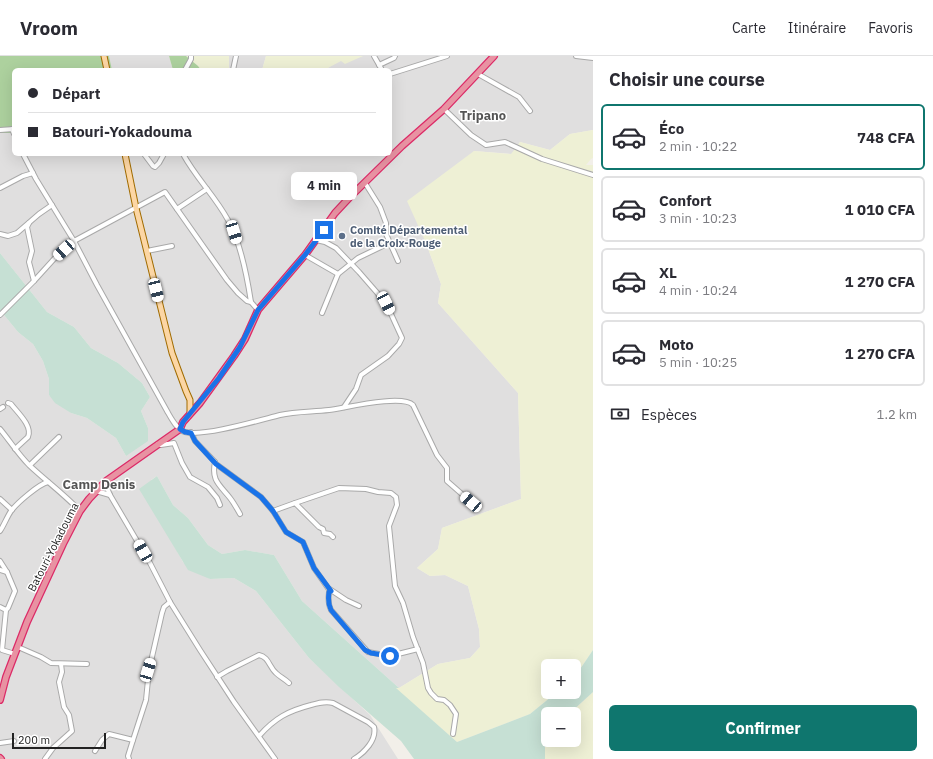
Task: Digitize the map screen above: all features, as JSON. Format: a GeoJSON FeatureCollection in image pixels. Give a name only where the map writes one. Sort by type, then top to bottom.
{"type":"FeatureCollection","features":[{"type":"Feature","properties":{"kind":"highway","name":"Batouri-Yokadouma"},"geometry":{"type":"LineString","coordinates":[[0,700],[6,677],[49,573],[80,511],[106,481],[180,429],[240,347],[258,310],[305,255],[335,213],[417,133],[444,109],[494,56]]}},
{"type":"Feature","properties":{"kind":"main road"},"geometry":{"type":"LineString","coordinates":[[104,56],[107,68]]}},
{"type":"Feature","properties":{"kind":"main road"},"geometry":{"type":"LineString","coordinates":[[125,156],[136,208],[172,353],[190,400],[190,414]]}},
{"type":"Feature","properties":{"kind":"main road"},"geometry":{"type":"LineString","coordinates":[[190,400],[200,403]]}},
{"type":"Feature","properties":{"kind":"street"},"geometry":{"type":"LineString","coordinates":[[186,68],[191,56]]}},
{"type":"Feature","properties":{"kind":"street"},"geometry":{"type":"LineString","coordinates":[[233,68],[236,56]]}},
{"type":"Feature","properties":{"kind":"street"},"geometry":{"type":"LineString","coordinates":[[374,56],[381,68]]}},
{"type":"Feature","properties":{"kind":"street"},"geometry":{"type":"LineString","coordinates":[[379,65],[394,58],[395,56]]}},
{"type":"Feature","properties":{"kind":"street"},"geometry":{"type":"LineString","coordinates":[[392,73],[447,56]]}},
{"type":"Feature","properties":{"kind":"street"},"geometry":{"type":"LineString","coordinates":[[576,56],[593,58]]}},
{"type":"Feature","properties":{"kind":"street"},"geometry":{"type":"LineString","coordinates":[[478,74],[519,97],[530,111]]}},
{"type":"Feature","properties":{"kind":"street"},"geometry":{"type":"LineString","coordinates":[[444,109],[471,135],[486,145],[505,142],[542,159],[593,175]]}},
{"type":"Feature","properties":{"kind":"street"},"geometry":{"type":"LineString","coordinates":[[0,130],[12,129]]}},
{"type":"Feature","properties":{"kind":"street"},"geometry":{"type":"LineString","coordinates":[[24,156],[74,241],[104,299],[167,411],[180,429],[185,432],[196,433],[221,429],[282,414],[331,410],[383,401],[405,401],[411,403],[437,455],[446,468],[447,482],[471,502]]}},
{"type":"Feature","properties":{"kind":"street"},"geometry":{"type":"LineString","coordinates":[[146,156],[153,166],[156,167],[163,156]]}},
{"type":"Feature","properties":{"kind":"street"},"geometry":{"type":"LineString","coordinates":[[184,156],[193,172],[207,189],[234,232],[251,302]]}},
{"type":"Feature","properties":{"kind":"street"},"geometry":{"type":"LineString","coordinates":[[0,188],[23,176],[33,173]]}},
{"type":"Feature","properties":{"kind":"street"},"geometry":{"type":"LineString","coordinates":[[365,183],[380,207],[386,223],[386,234],[398,261]]}},
{"type":"Feature","properties":{"kind":"street"},"geometry":{"type":"LineString","coordinates":[[177,210],[207,189]]}},
{"type":"Feature","properties":{"kind":"street"},"geometry":{"type":"LineString","coordinates":[[0,315],[34,281],[54,258],[74,241],[165,192],[227,280],[241,296],[247,301],[251,302],[258,310]]}},
{"type":"Feature","properties":{"kind":"street"},"geometry":{"type":"LineString","coordinates":[[0,234],[12,236],[17,234],[31,220],[52,205]]}},
{"type":"Feature","properties":{"kind":"street"},"geometry":{"type":"LineString","coordinates":[[31,220],[27,227],[32,251],[30,262],[34,281]]}},
{"type":"Feature","properties":{"kind":"street"},"geometry":{"type":"LineString","coordinates":[[316,240],[331,245],[351,263],[386,303],[402,338],[399,344],[388,356],[361,375],[356,389],[344,407]]}},
{"type":"Feature","properties":{"kind":"street"},"geometry":{"type":"LineString","coordinates":[[322,313],[338,274],[363,255],[389,243]]}},
{"type":"Feature","properties":{"kind":"street"},"geometry":{"type":"LineString","coordinates":[[147,251],[172,246]]}},
{"type":"Feature","properties":{"kind":"street"},"geometry":{"type":"LineString","coordinates":[[305,255],[338,274]]}},
{"type":"Feature","properties":{"kind":"street"},"geometry":{"type":"LineString","coordinates":[[8,403],[11,404],[22,417],[29,430],[28,438],[15,449]]}},
{"type":"Feature","properties":{"kind":"street"},"geometry":{"type":"LineString","coordinates":[[0,429],[15,449],[30,465],[68,498],[80,511]]}},
{"type":"Feature","properties":{"kind":"street"},"geometry":{"type":"LineString","coordinates":[[190,432],[195,441],[218,466],[261,497],[273,511],[286,532],[303,542],[314,568],[331,591],[359,606]]}},
{"type":"Feature","properties":{"kind":"street"},"geometry":{"type":"LineString","coordinates":[[30,465],[60,436]]}},
{"type":"Feature","properties":{"kind":"street"},"geometry":{"type":"LineString","coordinates":[[158,444],[174,443],[182,463],[190,477],[208,487],[217,498],[220,505]]}},
{"type":"Feature","properties":{"kind":"street"},"geometry":{"type":"LineString","coordinates":[[215,462],[214,474],[216,481],[232,500],[240,514]]}},
{"type":"Feature","properties":{"kind":"street"},"geometry":{"type":"LineString","coordinates":[[43,483],[44,478]]}},
{"type":"Feature","properties":{"kind":"street"},"geometry":{"type":"LineString","coordinates":[[106,481],[110,495],[150,563],[170,602],[218,677],[275,759]]}},
{"type":"Feature","properties":{"kind":"street"},"geometry":{"type":"LineString","coordinates":[[0,531],[12,510],[43,483],[48,482]]}},
{"type":"Feature","properties":{"kind":"street"},"geometry":{"type":"LineString","coordinates":[[273,511],[339,488],[366,489],[391,493],[396,497],[397,504],[389,526],[395,586],[403,603],[413,637],[423,662],[431,693],[437,699],[444,700],[450,705],[456,714],[453,734]]}},
{"type":"Feature","properties":{"kind":"street"},"geometry":{"type":"LineString","coordinates":[[96,491],[110,495]]}},
{"type":"Feature","properties":{"kind":"street"},"geometry":{"type":"LineString","coordinates":[[0,500],[12,510]]}},
{"type":"Feature","properties":{"kind":"street"},"geometry":{"type":"LineString","coordinates":[[295,504],[319,528],[323,529],[324,533],[330,534],[333,537]]}},
{"type":"Feature","properties":{"kind":"street"},"geometry":{"type":"LineString","coordinates":[[0,561],[7,572],[15,594],[6,610],[1,650],[15,654]]}},
{"type":"Feature","properties":{"kind":"street"},"geometry":{"type":"LineString","coordinates":[[0,570],[7,572]]}},
{"type":"Feature","properties":{"kind":"street"},"geometry":{"type":"LineString","coordinates":[[331,591],[329,592],[328,599],[328,605],[331,610],[368,652],[390,656],[418,649]]}},
{"type":"Feature","properties":{"kind":"street"},"geometry":{"type":"LineString","coordinates":[[129,759],[128,756],[146,700],[148,670],[162,613],[164,607],[170,602]]}},
{"type":"Feature","properties":{"kind":"street"},"geometry":{"type":"LineString","coordinates":[[0,607],[6,610]]}},
{"type":"Feature","properties":{"kind":"street"},"geometry":{"type":"LineString","coordinates":[[18,647],[51,663],[87,664]]}},
{"type":"Feature","properties":{"kind":"street"},"geometry":{"type":"LineString","coordinates":[[218,677],[259,655],[268,661],[276,674],[289,682]]}},
{"type":"Feature","properties":{"kind":"street"},"geometry":{"type":"LineString","coordinates":[[45,759],[53,748],[72,731],[69,716],[64,707],[59,682],[62,672],[61,664]]}},
{"type":"Feature","properties":{"kind":"street"},"geometry":{"type":"LineString","coordinates":[[259,736],[278,718],[290,712],[318,704],[328,702],[333,703],[368,722],[374,727],[372,739],[363,753],[354,759]]}},
{"type":"Feature","properties":{"kind":"street"},"geometry":{"type":"LineString","coordinates":[[95,751],[102,740],[109,734],[133,740]]}},
{"type":"Feature","properties":{"kind":"street"},"geometry":{"type":"LineString","coordinates":[[0,743],[14,742]]}},
{"type":"Feature","properties":{"kind":"shaded area"},"geometry":{"type":"Polygon","coordinates":[[[109,56],[169,56],[172,68],[112,68],[109,56]]]}},
{"type":"Feature","properties":{"kind":"shaded area"},"geometry":{"type":"Polygon","coordinates":[[[229,56],[266,56],[263,68],[229,68],[229,56]]]}},
{"type":"Feature","properties":{"kind":"shaded area"},"geometry":{"type":"Polygon","coordinates":[[[363,56],[593,56],[593,130],[570,134],[550,150],[520,142],[512,154],[474,151],[426,243],[441,284],[438,303],[518,393],[521,499],[442,528],[438,549],[417,568],[430,576],[445,575],[468,586],[479,629],[480,647],[470,658],[438,664],[399,688],[302,601],[274,555],[245,550],[222,554],[208,545],[188,518],[173,505],[157,476],[151,480],[172,542],[183,562],[210,579],[234,578],[256,591],[309,658],[370,715],[398,759],[0,759],[0,310],[18,332],[33,344],[43,361],[49,379],[49,395],[71,413],[87,418],[116,438],[126,456],[148,428],[141,411],[150,397],[142,383],[118,363],[91,348],[74,327],[47,312],[0,253],[0,133],[12,133],[12,156],[392,156],[392,68],[327,68],[341,60],[363,56]]]}},
{"type":"Feature","properties":{"kind":"green space"},"geometry":{"type":"Polygon","coordinates":[[[0,56],[109,56],[112,68],[12,68],[12,133],[0,133],[0,56]]]}},
{"type":"Feature","properties":{"kind":"green space"},"geometry":{"type":"Polygon","coordinates":[[[169,56],[186,56],[200,68],[172,68],[169,56]]]}},
{"type":"Feature","properties":{"kind":"green space"},"geometry":{"type":"Polygon","coordinates":[[[186,56],[229,56],[229,68],[200,68],[186,56]]]}},
{"type":"Feature","properties":{"kind":"green space"},"geometry":{"type":"Polygon","coordinates":[[[266,56],[363,56],[345,64],[341,61],[328,68],[263,68],[266,56]]]}},
{"type":"Feature","properties":{"kind":"green space"},"geometry":{"type":"Polygon","coordinates":[[[593,130],[593,158],[586,165],[593,165],[593,650],[581,668],[581,659],[541,659],[541,699],[548,699],[530,714],[457,742],[395,688],[399,688],[438,664],[470,658],[480,647],[479,629],[468,586],[445,575],[430,576],[417,568],[438,549],[442,528],[521,499],[518,393],[438,303],[441,284],[426,243],[407,201],[474,151],[511,154],[520,142],[550,150],[570,134],[593,130]]]}},
{"type":"Feature","properties":{"kind":"green space"},"geometry":{"type":"Polygon","coordinates":[[[0,253],[47,312],[74,327],[91,348],[118,363],[142,383],[150,397],[141,411],[148,428],[148,441],[126,456],[116,438],[87,418],[71,413],[55,403],[49,395],[49,379],[43,361],[33,344],[18,332],[0,310],[0,253]]]}},
{"type":"Feature","properties":{"kind":"green space"},"geometry":{"type":"Polygon","coordinates":[[[157,476],[173,505],[188,518],[208,545],[222,554],[245,550],[274,555],[302,601],[457,742],[530,714],[548,699],[581,699],[581,668],[593,650],[593,692],[577,707],[541,707],[541,747],[545,747],[545,759],[414,759],[401,741],[339,687],[309,658],[256,591],[234,578],[210,579],[188,570],[139,489],[157,476]]]}},
{"type":"Feature","properties":{"kind":"green space"},"geometry":{"type":"Polygon","coordinates":[[[593,692],[593,759],[545,759],[545,747],[581,747],[581,707],[577,707],[593,692]]]}},
{"type":"Feature","properties":{"kind":"place","name":"Comité Départemental de la Croix-Rouge"},"geometry":{"type":"Point","coordinates":[342,236]}},
{"type":"Feature","properties":{"kind":"district","name":"Tripano"},"geometry":{"type":"Point","coordinates":[483,115]}},
{"type":"Feature","properties":{"kind":"district","name":"Camp Denis"},"geometry":{"type":"Point","coordinates":[99,484]}},
{"type":"Feature","properties":{"kind":"route"},"geometry":{"type":"LineString","coordinates":[[324,230],[305,255],[258,310],[240,347],[200,403],[183,422],[180,429],[185,432],[190,432],[195,441],[216,464],[261,497],[279,519],[286,532],[303,542],[314,568],[331,591],[329,592],[328,605],[343,626],[365,650],[371,653],[390,656]]}}]}
